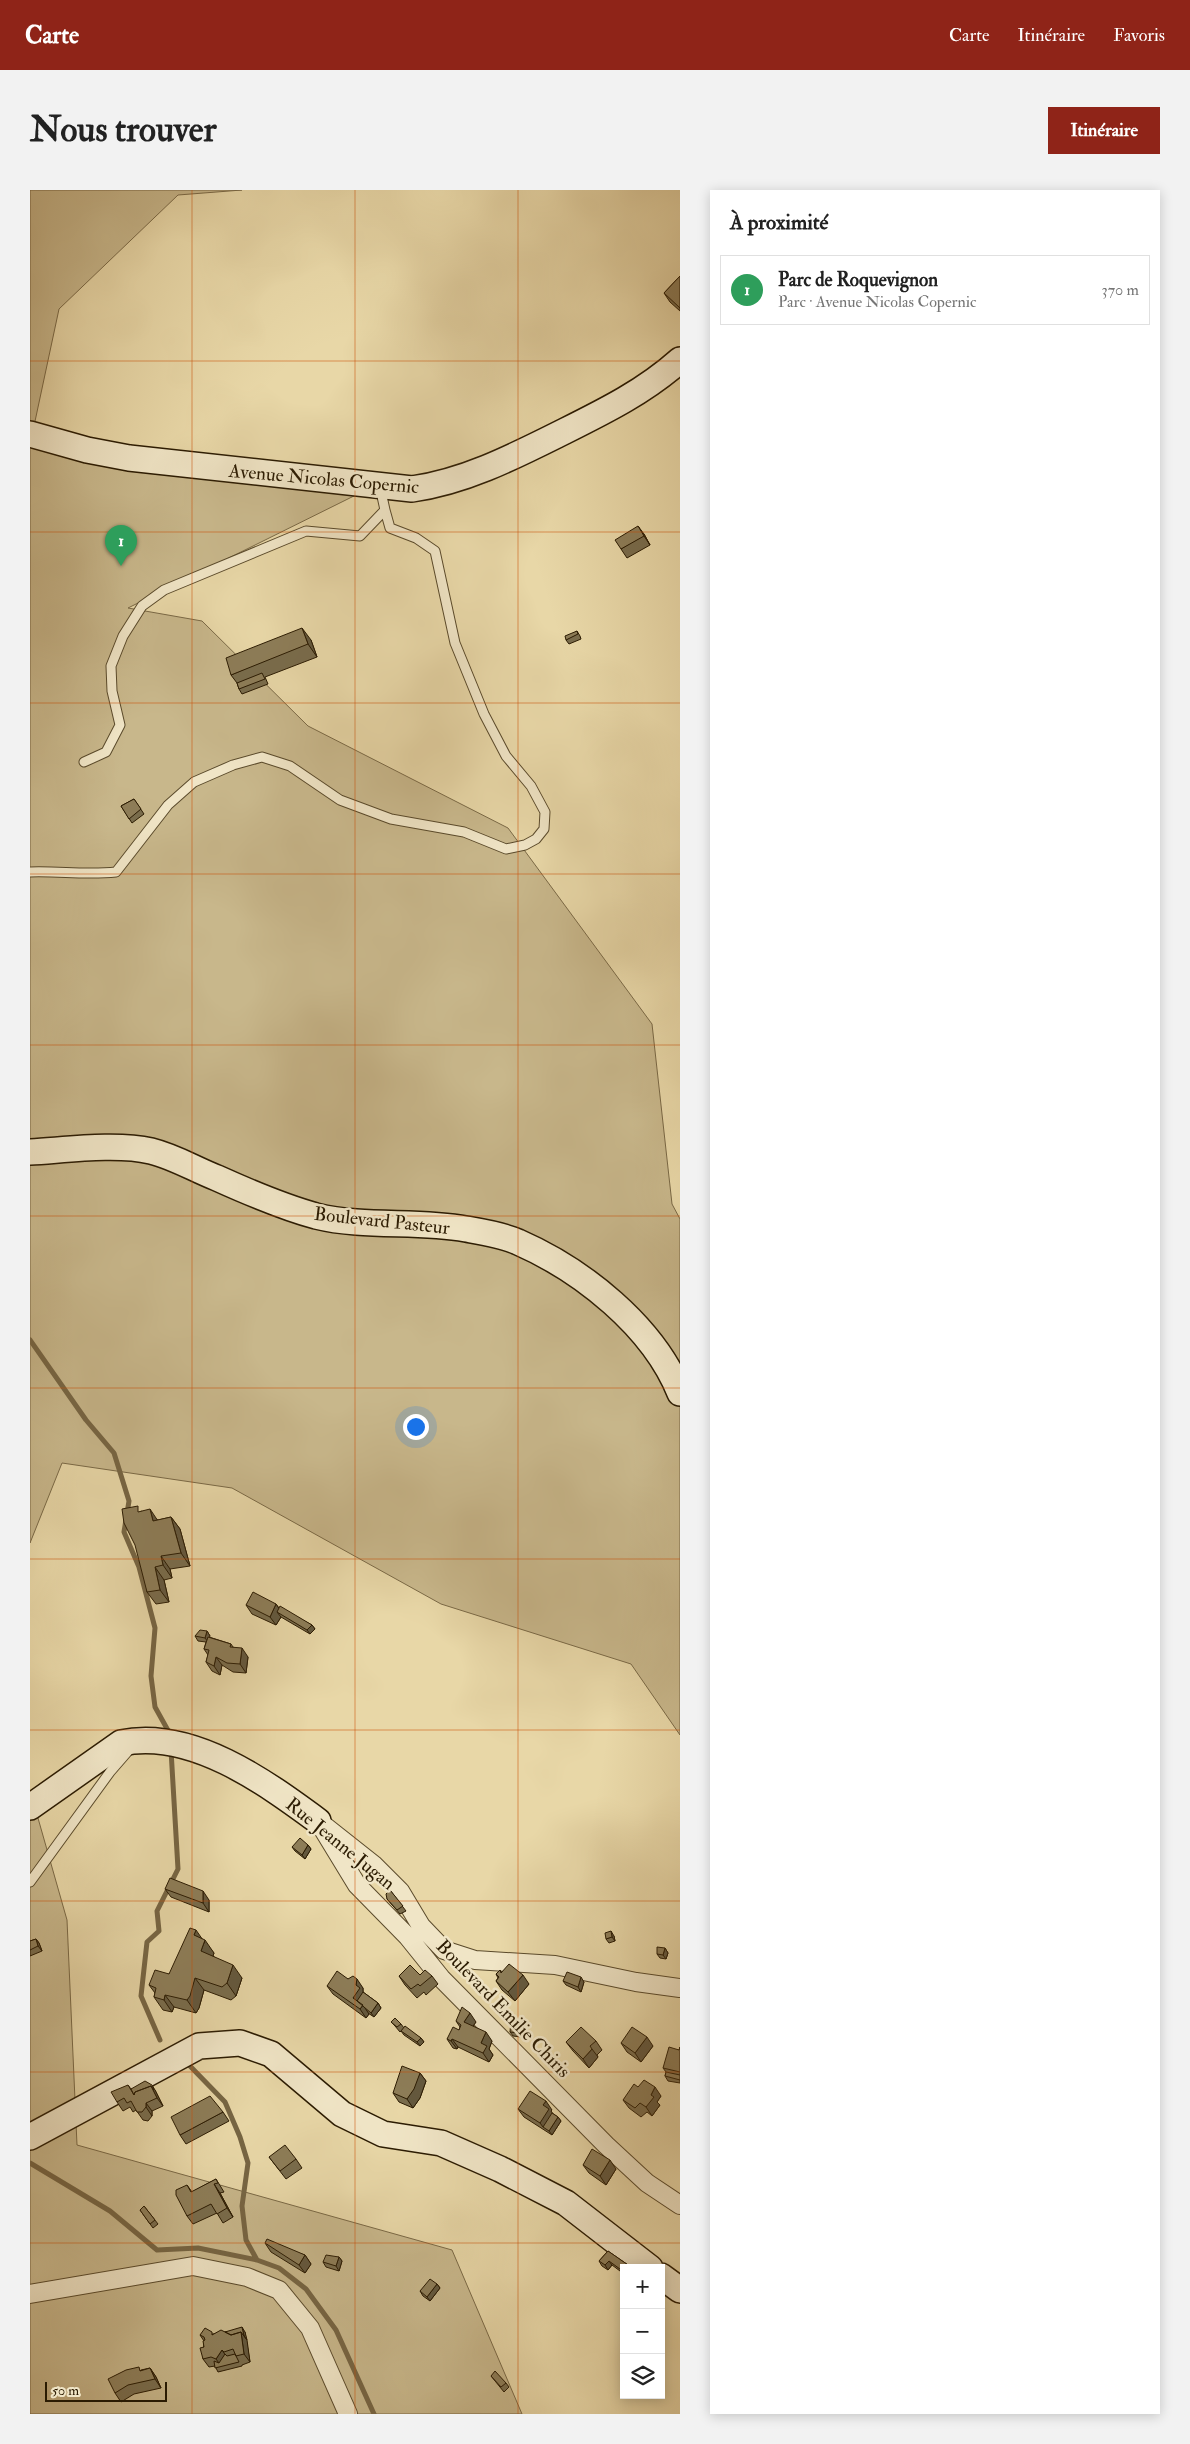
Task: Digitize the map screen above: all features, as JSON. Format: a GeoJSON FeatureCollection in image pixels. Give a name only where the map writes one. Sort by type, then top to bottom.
{"type":"FeatureCollection","features":[{"type":"Feature","properties":{"kind":"main road","name":"Avenue Nicolas Copernic"},"geometry":{"type":"LineString","coordinates":[[30,434],[87,450],[129,458],[412,489],[440,486],[514,456],[621,403],[664,374],[680,360]]}},
{"type":"Feature","properties":{"kind":"main road","name":"Boulevard Pasteur"},"geometry":{"type":"LineString","coordinates":[[30,1152],[76,1149],[149,1151],[180,1159],[216,1178],[316,1216],[359,1222],[465,1229],[516,1241],[560,1264],[616,1305],[648,1339],[680,1393]]}},
{"type":"Feature","properties":{"kind":"main road","name":"Rue Jeanne Jugan"},"geometry":{"type":"LineString","coordinates":[[148,1740],[190,1748],[249,1773],[318,1821]]}},
{"type":"Feature","properties":{"kind":"main road"},"geometry":{"type":"LineString","coordinates":[[30,1807],[121,1743],[148,1740]]}},
{"type":"Feature","properties":{"kind":"main road"},"geometry":{"type":"LineString","coordinates":[[30,2137],[199,2046],[240,2043],[271,2054],[342,2114],[383,2134],[441,2143],[500,2169],[566,2203],[645,2264]]}},
{"type":"Feature","properties":{"kind":"main road"},"geometry":{"type":"LineString","coordinates":[[665,2279],[680,2290]]}},
{"type":"Feature","properties":{"kind":"street","name":"Rue Jeanne Jugan"},"geometry":{"type":"LineString","coordinates":[[318,1821],[374,1865],[400,1891],[421,1926],[444,1950],[475,1960],[555,1965],[636,1982],[680,1988]]}},
{"type":"Feature","properties":{"kind":"street","name":"Boulevard Emilie Chiris"},"geometry":{"type":"LineString","coordinates":[[318,1821],[357,1885],[408,1937],[441,1978],[606,2145],[647,2183],[680,2205]]}},
{"type":"Feature","properties":{"kind":"street"},"geometry":{"type":"LineString","coordinates":[[30,2294],[193,2266],[247,2277],[279,2290],[310,2328],[348,2414]]}},
{"type":"Feature","properties":{"kind":"lane"},"geometry":{"type":"LineString","coordinates":[[30,872],[60,871],[94,874],[116,872],[168,805],[194,782],[233,765],[262,757],[290,766],[340,800],[391,819],[464,832],[506,849],[525,845],[536,839],[544,829],[545,812],[530,786],[506,756],[484,714],[455,643],[435,550],[416,538],[390,528],[380,484]]}},
{"type":"Feature","properties":{"kind":"lane"},"geometry":{"type":"LineString","coordinates":[[84,762],[106,752],[120,725],[112,691],[110,666],[123,636],[142,606],[164,590],[306,531],[360,536],[385,510]]}},
{"type":"Feature","properties":{"kind":"lane"},"geometry":{"type":"LineString","coordinates":[[30,1882],[110,1772],[148,1740]]}},
{"type":"Feature","properties":{"kind":"shaded area"},"geometry":{"type":"Polygon","coordinates":[[[30,190],[242,190],[178,195],[59,309],[31,440],[368,489],[128,608],[202,621],[308,726],[508,828],[652,1024],[672,1204],[680,1219],[680,1735],[631,1664],[441,1604],[232,1488],[62,1463],[30,1543],[30,190]]]}},
{"type":"Feature","properties":{"kind":"shaded area"},"geometry":{"type":"Polygon","coordinates":[[[30,1790],[67,1920],[77,2145],[452,2250],[522,2414],[30,2414],[30,1790]]]}},
{"type":"Feature","properties":{"kind":"building"},"geometry":{"type":"Polygon","coordinates":[[[680,276],[680,308],[664,293],[680,276]]]}},
{"type":"Feature","properties":{"kind":"building"},"geometry":{"type":"Polygon","coordinates":[[[638,526],[644,536],[621,549],[615,540],[638,526]]]}},
{"type":"Feature","properties":{"kind":"building"},"geometry":{"type":"Polygon","coordinates":[[[302,628],[308,644],[231,675],[226,658],[302,628]]]}},
{"type":"Feature","properties":{"kind":"building"},"geometry":{"type":"Polygon","coordinates":[[[577,631],[578,634],[566,640],[565,636],[577,631]]]}},
{"type":"Feature","properties":{"kind":"building"},"geometry":{"type":"Polygon","coordinates":[[[262,673],[265,679],[239,689],[237,683],[262,673]]]}},
{"type":"Feature","properties":{"kind":"building"},"geometry":{"type":"Polygon","coordinates":[[[134,799],[141,809],[129,819],[121,806],[134,799]]]}},
{"type":"Feature","properties":{"kind":"building"},"geometry":{"type":"Polygon","coordinates":[[[138,1506],[138,1512],[150,1509],[153,1521],[171,1517],[181,1553],[161,1556],[163,1565],[155,1567],[160,1590],[147,1592],[135,1545],[124,1523],[122,1509],[138,1506]]]}},
{"type":"Feature","properties":{"kind":"building"},"geometry":{"type":"Polygon","coordinates":[[[253,1592],[276,1604],[270,1617],[246,1605],[253,1592]]]}},
{"type":"Feature","properties":{"kind":"building"},"geometry":{"type":"Polygon","coordinates":[[[280,1606],[312,1625],[307,1630],[277,1612],[280,1606]]]}},
{"type":"Feature","properties":{"kind":"building"},"geometry":{"type":"Polygon","coordinates":[[[200,1630],[207,1631],[205,1638],[195,1636],[200,1630]]]}},
{"type":"Feature","properties":{"kind":"building"},"geometry":{"type":"Polygon","coordinates":[[[208,1637],[231,1644],[230,1647],[242,1648],[240,1664],[227,1663],[216,1657],[214,1666],[206,1662],[209,1650],[204,1649],[208,1637]]]}},
{"type":"Feature","properties":{"kind":"building"},"geometry":{"type":"Polygon","coordinates":[[[300,1838],[308,1845],[302,1855],[292,1847],[300,1838]]]}},
{"type":"Feature","properties":{"kind":"building"},"geometry":{"type":"Polygon","coordinates":[[[170,1878],[203,1891],[203,1903],[165,1889],[170,1878]]]}},
{"type":"Feature","properties":{"kind":"building"},"geometry":{"type":"Polygon","coordinates":[[[390,1890],[403,1906],[397,1910],[387,1899],[386,1894],[390,1890]]]}},
{"type":"Feature","properties":{"kind":"building"},"geometry":{"type":"Polygon","coordinates":[[[190,1928],[196,1930],[194,1935],[205,1940],[201,1951],[233,1965],[227,1983],[222,1987],[195,1978],[187,2000],[165,1995],[164,2000],[154,1997],[156,1988],[149,1985],[155,1970],[169,1974],[190,1928]]]}},
{"type":"Feature","properties":{"kind":"building"},"geometry":{"type":"Polygon","coordinates":[[[611,1931],[612,1937],[606,1939],[605,1933],[611,1931]]]}},
{"type":"Feature","properties":{"kind":"building"},"geometry":{"type":"Polygon","coordinates":[[[36,1939],[38,1946],[30,1950],[30,1941],[36,1939]]]}},
{"type":"Feature","properties":{"kind":"building"},"geometry":{"type":"Polygon","coordinates":[[[657,1947],[665,1948],[663,1955],[657,1954],[657,1947]]]}},
{"type":"Feature","properties":{"kind":"building"},"geometry":{"type":"Polygon","coordinates":[[[509,1964],[523,1975],[508,1992],[496,1981],[499,1977],[496,1974],[500,1970],[501,1973],[509,1964]]]}},
{"type":"Feature","properties":{"kind":"building"},"geometry":{"type":"Polygon","coordinates":[[[410,1965],[420,1975],[425,1970],[432,1976],[420,1986],[418,1984],[411,1989],[399,1976],[410,1965]]]}},
{"type":"Feature","properties":{"kind":"building"},"geometry":{"type":"Polygon","coordinates":[[[337,1971],[348,1979],[353,1976],[357,1979],[356,1985],[360,1988],[353,1998],[363,2005],[360,2009],[327,1986],[337,1971]]]}},
{"type":"Feature","properties":{"kind":"building"},"geometry":{"type":"Polygon","coordinates":[[[567,1972],[581,1977],[578,1987],[563,1981],[567,1972]]]}},
{"type":"Feature","properties":{"kind":"building"},"geometry":{"type":"Polygon","coordinates":[[[363,1992],[378,2003],[371,2013],[357,2001],[363,1992]]]}},
{"type":"Feature","properties":{"kind":"building"},"geometry":{"type":"Polygon","coordinates":[[[462,2007],[470,2013],[464,2022],[486,2032],[481,2043],[487,2046],[483,2053],[452,2039],[451,2041],[447,2039],[453,2027],[459,2030],[461,2025],[456,2021],[462,2007]]]}},
{"type":"Feature","properties":{"kind":"building"},"geometry":{"type":"Polygon","coordinates":[[[395,2018],[401,2024],[397,2027],[391,2022],[395,2018]]]}},
{"type":"Feature","properties":{"kind":"building"},"geometry":{"type":"Polygon","coordinates":[[[511,2020],[518,2021],[518,2033],[510,2032],[511,2020]]]}},
{"type":"Feature","properties":{"kind":"building"},"geometry":{"type":"Polygon","coordinates":[[[405,2026],[421,2038],[417,2042],[401,2031],[405,2026]]]}},
{"type":"Feature","properties":{"kind":"building"},"geometry":{"type":"Polygon","coordinates":[[[581,2027],[596,2041],[590,2046],[592,2049],[583,2059],[566,2042],[581,2027]]]}},
{"type":"Feature","properties":{"kind":"building"},"geometry":{"type":"Polygon","coordinates":[[[632,2027],[647,2037],[635,2053],[621,2043],[632,2027]]]}},
{"type":"Feature","properties":{"kind":"building"},"geometry":{"type":"Polygon","coordinates":[[[669,2047],[679,2050],[680,2047],[680,2072],[663,2068],[669,2047]]]}},
{"type":"Feature","properties":{"kind":"building"},"geometry":{"type":"Polygon","coordinates":[[[402,2066],[420,2073],[414,2089],[407,2099],[393,2093],[402,2066]]]}},
{"type":"Feature","properties":{"kind":"building"},"geometry":{"type":"Polygon","coordinates":[[[666,2072],[680,2075],[680,2080],[665,2076],[666,2072]]]}},
{"type":"Feature","properties":{"kind":"building"},"geometry":{"type":"Polygon","coordinates":[[[644,2080],[655,2087],[651,2095],[654,2097],[646,2107],[640,2103],[635,2108],[623,2100],[634,2084],[638,2087],[644,2080]]]}},
{"type":"Feature","properties":{"kind":"building"},"geometry":{"type":"Polygon","coordinates":[[[145,2081],[152,2085],[154,2090],[151,2086],[135,2092],[134,2095],[131,2089],[145,2081]]]}},
{"type":"Feature","properties":{"kind":"building"},"geometry":{"type":"Polygon","coordinates":[[[128,2085],[134,2095],[135,2092],[151,2086],[157,2098],[146,2103],[146,2107],[142,2112],[137,2112],[131,2101],[127,2103],[124,2098],[117,2102],[111,2092],[128,2085]]]}},
{"type":"Feature","properties":{"kind":"building"},"geometry":{"type":"Polygon","coordinates":[[[530,2091],[546,2101],[543,2105],[549,2109],[540,2123],[518,2109],[530,2091]]]}},
{"type":"Feature","properties":{"kind":"building"},"geometry":{"type":"Polygon","coordinates":[[[210,2096],[223,2112],[180,2135],[171,2117],[210,2096]]]}},
{"type":"Feature","properties":{"kind":"building"},"geometry":{"type":"Polygon","coordinates":[[[552,2113],[558,2117],[549,2131],[543,2127],[552,2113]]]}},
{"type":"Feature","properties":{"kind":"building"},"geometry":{"type":"Polygon","coordinates":[[[285,2145],[296,2159],[280,2171],[269,2157],[285,2145]]]}},
{"type":"Feature","properties":{"kind":"building"},"geometry":{"type":"Polygon","coordinates":[[[592,2149],[610,2160],[600,2176],[583,2165],[592,2149]]]}},
{"type":"Feature","properties":{"kind":"building"},"geometry":{"type":"Polygon","coordinates":[[[216,2179],[218,2183],[214,2184],[227,2208],[217,2214],[211,2204],[187,2216],[176,2195],[176,2190],[187,2185],[191,2192],[216,2179]]]}},
{"type":"Feature","properties":{"kind":"building"},"geometry":{"type":"Polygon","coordinates":[[[144,2206],[155,2220],[150,2224],[140,2210],[144,2206]]]}},
{"type":"Feature","properties":{"kind":"building"},"geometry":{"type":"Polygon","coordinates":[[[267,2239],[305,2255],[299,2265],[265,2243],[267,2239]]]}},
{"type":"Feature","properties":{"kind":"building"},"geometry":{"type":"Polygon","coordinates":[[[608,2251],[627,2264],[620,2264],[620,2269],[609,2261],[605,2265],[599,2261],[608,2251]]]}},
{"type":"Feature","properties":{"kind":"building"},"geometry":{"type":"Polygon","coordinates":[[[326,2255],[339,2257],[336,2266],[323,2262],[326,2255]]]}},
{"type":"Feature","properties":{"kind":"building"},"geometry":{"type":"Polygon","coordinates":[[[430,2279],[437,2284],[427,2297],[420,2291],[430,2279]]]}},
{"type":"Feature","properties":{"kind":"building"},"geometry":{"type":"Polygon","coordinates":[[[242,2327],[244,2336],[241,2332],[231,2335],[225,2332],[242,2327]]]}},
{"type":"Feature","properties":{"kind":"building"},"geometry":{"type":"Polygon","coordinates":[[[205,2328],[212,2332],[212,2335],[221,2330],[231,2335],[241,2332],[244,2354],[236,2356],[233,2349],[224,2352],[222,2350],[216,2359],[211,2357],[203,2359],[200,2348],[204,2347],[203,2341],[205,2340],[200,2335],[205,2328]]]}},
{"type":"Feature","properties":{"kind":"building"},"geometry":{"type":"Polygon","coordinates":[[[225,2354],[227,2356],[235,2354],[239,2362],[215,2368],[214,2361],[219,2363],[225,2354]]]}},
{"type":"Feature","properties":{"kind":"building"},"geometry":{"type":"Polygon","coordinates":[[[139,2367],[140,2371],[150,2368],[155,2379],[128,2385],[115,2393],[108,2379],[126,2370],[139,2367]]]}},
{"type":"Feature","properties":{"kind":"building"},"geometry":{"type":"Polygon","coordinates":[[[495,2371],[506,2383],[501,2387],[491,2376],[495,2371]]]}},
{"type":"Feature","properties":{"kind":"waterway"},"geometry":{"type":"LineString","coordinates":[[30,1340],[86,1420],[114,1453],[129,1501],[124,1532],[139,1567],[155,1628],[151,1676],[155,1707],[170,1734]]}},
{"type":"Feature","properties":{"kind":"waterway"},"geometry":{"type":"LineString","coordinates":[[160,2040],[141,1996],[147,1942],[159,1931],[157,1911],[178,1869],[171,1750]]}},
{"type":"Feature","properties":{"kind":"waterway"},"geometry":{"type":"LineString","coordinates":[[188,2064],[225,2102],[240,2137],[248,2163],[242,2206],[246,2240],[257,2260]]}},
{"type":"Feature","properties":{"kind":"waterway"},"geometry":{"type":"LineString","coordinates":[[30,2163],[110,2211],[157,2250],[198,2248],[257,2260],[279,2268],[306,2289],[336,2330],[374,2414]]}},
{"type":"Feature","properties":{"kind":"place","name":"Parc de Roquevignon"},"geometry":{"type":"Point","coordinates":[121,566]}}]}
